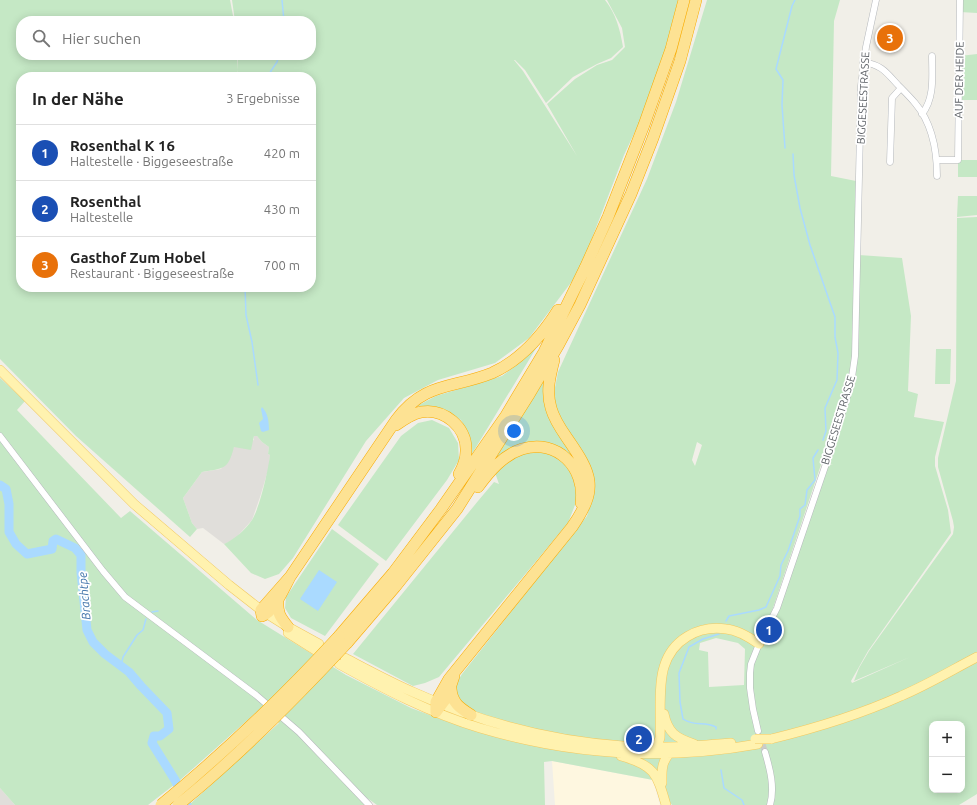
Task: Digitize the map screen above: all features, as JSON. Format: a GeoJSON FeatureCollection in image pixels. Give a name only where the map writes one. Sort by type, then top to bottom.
{"type":"FeatureCollection","features":[{"type":"Feature","properties":{"kind":"highway"},"geometry":{"type":"LineString","coordinates":[[161,805],[214,760],[261,717],[338,636],[393,573],[441,509],[505,417],[544,352],[608,217],[644,125],[671,49],[684,0]]}},
{"type":"Feature","properties":{"kind":"highway"},"geometry":{"type":"LineString","coordinates":[[178,805],[262,731],[316,677],[363,626],[395,588],[457,509],[530,393],[580,305],[634,187],[653,138],[680,61],[696,0]]}},
{"type":"Feature","properties":{"kind":"highway"},"geometry":{"type":"LineString","coordinates":[[264,613],[405,409],[422,395],[436,389],[489,374],[519,357],[547,326],[560,307],[573,283],[585,268]]}},
{"type":"Feature","properties":{"kind":"highway"},"geometry":{"type":"LineString","coordinates":[[438,706],[444,685],[572,527],[582,513],[586,503],[589,492],[589,480],[584,463],[558,426],[550,407],[548,394],[549,382],[558,346]]}},
{"type":"Feature","properties":{"kind":"highway"},"geometry":{"type":"LineString","coordinates":[[388,432],[411,415],[426,412],[446,416],[454,422],[461,431],[465,441],[466,457],[441,509]]}},
{"type":"Feature","properties":{"kind":"highway"},"geometry":{"type":"LineString","coordinates":[[457,509],[467,501],[486,476],[505,458],[516,451],[527,448],[544,448],[554,451],[564,457],[572,465],[580,480],[582,491],[581,503],[572,527]]}},
{"type":"Feature","properties":{"kind":"highway"},"geometry":{"type":"LineString","coordinates":[[264,613],[278,600],[290,577]]}},
{"type":"Feature","properties":{"kind":"highway"},"geometry":{"type":"LineString","coordinates":[[278,600],[279,616],[288,627]]}},
{"type":"Feature","properties":{"kind":"highway"},"geometry":{"type":"LineString","coordinates":[[460,665],[454,676],[451,689],[452,698],[456,704],[471,715]]}},
{"type":"Feature","properties":{"kind":"highway"},"geometry":{"type":"LineString","coordinates":[[438,706],[451,689]]}},
{"type":"Feature","properties":{"kind":"main road"},"geometry":{"type":"LineString","coordinates":[[0,370],[148,518],[227,587],[264,613],[317,647],[288,627],[264,613]]}},
{"type":"Feature","properties":{"kind":"main road"},"geometry":{"type":"LineString","coordinates":[[654,747],[660,738],[662,678],[667,658],[688,635],[699,630],[711,628],[727,629],[744,635],[759,644]]}},
{"type":"Feature","properties":{"kind":"main road"},"geometry":{"type":"LineString","coordinates":[[342,661],[383,688],[546,740],[654,747],[700,746],[757,738],[771,739],[828,724],[880,706],[909,693],[977,657]]}},
{"type":"Feature","properties":{"kind":"main road"},"geometry":{"type":"LineString","coordinates":[[661,701],[666,722],[674,735],[682,740],[700,746]]}},
{"type":"Feature","properties":{"kind":"main road"},"geometry":{"type":"LineString","coordinates":[[438,706],[479,728],[546,740],[630,759],[648,767],[657,776],[666,805]]}},
{"type":"Feature","properties":{"kind":"main road"},"geometry":{"type":"LineString","coordinates":[[604,752],[669,754],[723,750],[757,738]]}},
{"type":"Feature","properties":{"kind":"main road"},"geometry":{"type":"LineString","coordinates":[[663,794],[662,764],[664,759],[669,754]]}},
{"type":"Feature","properties":{"kind":"street","name":"BIGGESEESTRASSE"},"geometry":{"type":"LineString","coordinates":[[757,738],[750,673],[751,664],[777,608],[830,452],[851,384],[855,348],[861,86],[863,62],[876,0]]}},
{"type":"Feature","properties":{"kind":"street","name":"AUF DER HEIDE"},"geometry":{"type":"LineString","coordinates":[[937,160],[958,160],[960,0]]}},
{"type":"Feature","properties":{"kind":"street"},"geometry":{"type":"LineString","coordinates":[[922,114],[930,100],[932,56]]}},
{"type":"Feature","properties":{"kind":"street"},"geometry":{"type":"LineString","coordinates":[[863,62],[878,66],[916,104],[927,122],[936,149],[937,176]]}},
{"type":"Feature","properties":{"kind":"street"},"geometry":{"type":"LineString","coordinates":[[890,162],[892,98],[901,88]]}},
{"type":"Feature","properties":{"kind":"street"},"geometry":{"type":"LineString","coordinates":[[0,436],[103,571],[125,597],[256,695],[299,732],[369,805]]}},
{"type":"Feature","properties":{"kind":"street"},"geometry":{"type":"LineString","coordinates":[[765,752],[772,783],[770,805]]}},
{"type":"Feature","properties":{"kind":"shaded area"},"geometry":{"type":"Polygon","coordinates":[[[254,435],[269,447],[269,467],[252,520],[234,540],[224,544],[203,528],[197,529],[192,523],[183,498],[202,472],[221,469],[234,447],[254,440],[254,435]]]}},
{"type":"Feature","properties":{"kind":"shaded area"},"geometry":{"type":"Polygon","coordinates":[[[552,761],[653,780],[660,805],[555,805],[552,761]]]}},
{"type":"Feature","properties":{"kind":"shaded area"},"geometry":{"type":"Polygon","coordinates":[[[0,788],[15,805],[0,805],[0,788]]]}},
{"type":"Feature","properties":{"kind":"green space"},"geometry":{"type":"Polygon","coordinates":[[[0,0],[230,0],[233,16],[16,16],[16,60],[237,60],[238,70],[238,60],[316,60],[316,16],[234,16],[232,0],[605,0],[617,22],[623,47],[611,58],[597,64],[573,77],[546,103],[525,70],[514,60],[523,71],[577,156],[547,104],[575,79],[597,65],[612,60],[625,47],[622,28],[607,0],[678,0],[667,45],[640,121],[624,155],[579,272],[529,338],[495,363],[438,380],[404,398],[366,441],[293,558],[279,574],[265,579],[251,573],[224,544],[236,537],[249,524],[255,514],[261,498],[270,455],[268,454],[269,447],[257,436],[254,436],[251,450],[234,447],[230,460],[224,467],[202,472],[183,498],[192,523],[197,529],[190,537],[76,436],[0,359],[0,0]]]}},
{"type":"Feature","properties":{"kind":"green space"},"geometry":{"type":"Polygon","coordinates":[[[707,0],[840,0],[834,21],[831,176],[856,181],[853,356],[848,384],[771,614],[756,638],[759,642],[780,608],[828,464],[833,465],[828,463],[853,385],[859,255],[902,258],[911,316],[908,391],[918,394],[914,417],[944,422],[935,457],[935,466],[948,510],[951,533],[868,651],[851,681],[852,683],[910,657],[854,681],[859,668],[869,651],[953,534],[953,521],[938,467],[938,458],[956,381],[957,218],[977,217],[977,794],[959,805],[672,805],[653,780],[552,761],[544,762],[545,805],[377,805],[353,788],[365,805],[189,805],[279,723],[260,709],[179,781],[148,805],[15,805],[0,788],[0,378],[25,401],[17,410],[121,518],[130,511],[257,620],[346,675],[411,708],[443,720],[459,704],[454,687],[462,674],[587,516],[592,499],[557,415],[554,393],[558,372],[647,179],[676,102],[707,0]],[[697,442],[692,460],[695,466],[702,445],[697,442]],[[716,638],[700,643],[699,650],[708,652],[709,687],[744,685],[745,649],[738,643],[716,638]]]}},
{"type":"Feature","properties":{"kind":"green space"},"geometry":{"type":"Polygon","coordinates":[[[960,0],[977,0],[977,13],[960,12],[960,0]]]}},
{"type":"Feature","properties":{"kind":"green space"},"geometry":{"type":"Polygon","coordinates":[[[977,54],[977,100],[958,100],[960,56],[977,54]]]}},
{"type":"Feature","properties":{"kind":"green space"},"geometry":{"type":"Polygon","coordinates":[[[958,160],[977,160],[977,177],[958,177],[958,160]]]}},
{"type":"Feature","properties":{"kind":"green space"},"geometry":{"type":"Polygon","coordinates":[[[958,196],[977,196],[977,215],[957,217],[958,196]]]}},
{"type":"Feature","properties":{"kind":"green space"},"geometry":{"type":"Polygon","coordinates":[[[538,345],[470,457],[471,441],[461,420],[440,408],[417,406],[436,396],[502,376],[523,360],[538,345]]]}},
{"type":"Feature","properties":{"kind":"green space"},"geometry":{"type":"Polygon","coordinates":[[[936,349],[951,349],[950,384],[935,384],[936,349]]]}},
{"type":"Feature","properties":{"kind":"green space"},"geometry":{"type":"Polygon","coordinates":[[[548,373],[544,398],[577,461],[583,478],[568,523],[439,677],[413,686],[353,654],[494,482],[499,484],[492,464],[548,373]]]}},
{"type":"Feature","properties":{"kind":"green space"},"geometry":{"type":"Polygon","coordinates":[[[432,420],[449,428],[458,443],[459,460],[447,480],[386,561],[338,525],[401,436],[418,423],[432,420]]]}},
{"type":"Feature","properties":{"kind":"green space"},"geometry":{"type":"Polygon","coordinates":[[[332,529],[379,564],[325,636],[291,618],[285,608],[286,597],[332,529]]]}},
{"type":"Feature","properties":{"kind":"water"},"geometry":{"type":"Polygon","coordinates":[[[262,407],[267,415],[269,427],[269,430],[263,432],[261,431],[259,423],[263,419],[262,407]]]}},
{"type":"Feature","properties":{"kind":"water"},"geometry":{"type":"Polygon","coordinates":[[[319,570],[337,582],[318,611],[300,599],[319,570]]]}},
{"type":"Feature","properties":{"kind":"waterway"},"geometry":{"type":"LineString","coordinates":[[282,0],[284,16]]}},
{"type":"Feature","properties":{"kind":"waterway"},"geometry":{"type":"LineString","coordinates":[[785,148],[782,105],[783,80],[776,69],[792,6],[795,0]]}},
{"type":"Feature","properties":{"kind":"waterway"},"geometry":{"type":"LineString","coordinates":[[270,72],[278,60]]}},
{"type":"Feature","properties":{"kind":"waterway"},"geometry":{"type":"LineString","coordinates":[[793,154],[794,175],[800,208],[810,245],[835,317],[835,337],[838,353],[837,380],[825,408],[826,431],[823,440]]}},
{"type":"Feature","properties":{"kind":"waterway"},"geometry":{"type":"LineString","coordinates":[[245,292],[246,315],[252,342],[258,385]]}},
{"type":"Feature","properties":{"kind":"waterway"},"geometry":{"type":"LineString","coordinates":[[726,621],[729,616],[759,610],[766,607],[780,576],[781,565],[788,551],[800,516],[800,509],[805,505],[807,490],[815,480],[813,458],[818,450]]}},
{"type":"Feature","properties":{"kind":"waterway","name":"Brachtpe"},"geometry":{"type":"LineString","coordinates":[[0,485],[6,489],[9,504],[9,532],[16,544],[27,554],[52,549],[53,541],[56,539],[75,548],[81,555],[81,572],[87,630],[93,642],[105,654],[129,672],[167,713],[169,729],[160,736],[154,736],[152,743],[175,780],[187,805]]}},
{"type":"Feature","properties":{"kind":"waterway"},"geometry":{"type":"LineString","coordinates":[[152,612],[158,611]]}},
{"type":"Feature","properties":{"kind":"waterway"},"geometry":{"type":"LineString","coordinates":[[121,666],[123,657],[137,635],[143,630],[146,619]]}},
{"type":"Feature","properties":{"kind":"waterway"},"geometry":{"type":"LineString","coordinates":[[716,729],[716,727],[712,725],[692,723],[683,719],[680,702],[679,673],[689,647],[703,639],[719,634]]}},
{"type":"Feature","properties":{"kind":"waterway"},"geometry":{"type":"LineString","coordinates":[[721,770],[724,788],[742,800],[744,805]]}},
{"type":"Feature","properties":{"kind":"tunnel"},"geometry":{"type":"LineString","coordinates":[[760,736],[765,752]]}},
{"type":"Feature","properties":{"kind":"place","name":"Gasthof Zum Hobel"},"geometry":{"type":"Point","coordinates":[890,38]}},
{"type":"Feature","properties":{"kind":"place","name":"Rosenthal K 16"},"geometry":{"type":"Point","coordinates":[769,630]}},
{"type":"Feature","properties":{"kind":"place","name":"Rosenthal"},"geometry":{"type":"Point","coordinates":[639,739]}}]}
